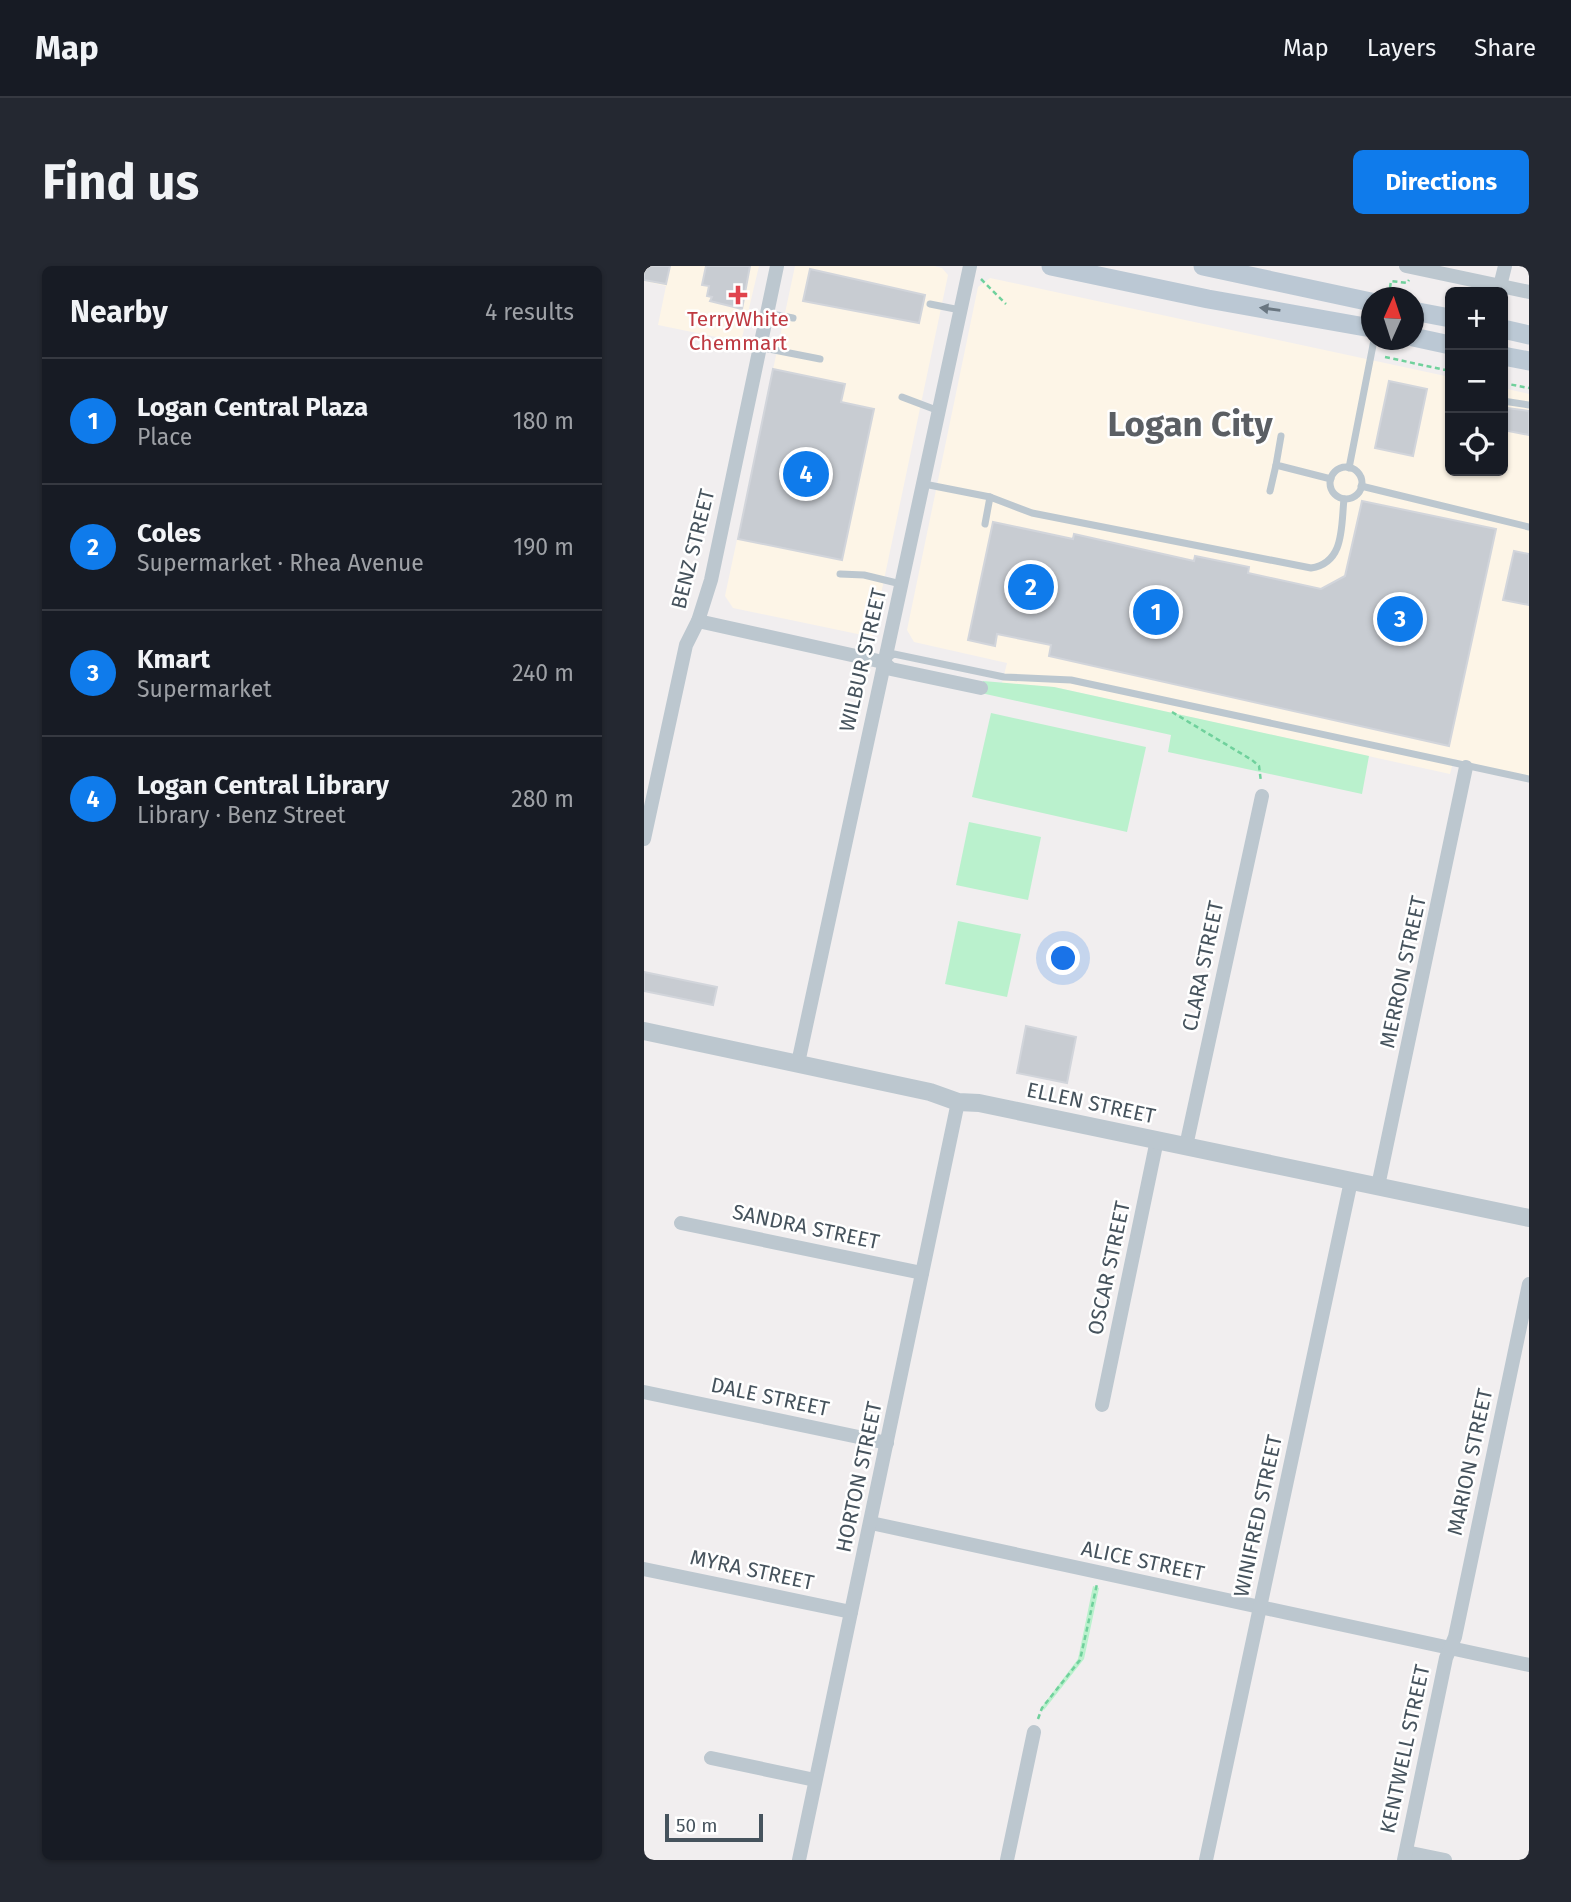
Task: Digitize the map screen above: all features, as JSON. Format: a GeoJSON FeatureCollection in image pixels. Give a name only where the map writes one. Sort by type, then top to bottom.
{"type":"FeatureCollection","features":[{"type":"Feature","properties":{"kind":"main road"},"geometry":{"type":"LineString","coordinates":[[1051,266],[1361,326]]}},
{"type":"Feature","properties":{"kind":"main road"},"geometry":{"type":"LineString","coordinates":[[1203,266],[1361,300]]}},
{"type":"Feature","properties":{"kind":"main road"},"geometry":{"type":"LineString","coordinates":[[1424,312],[1445,317]]}},
{"type":"Feature","properties":{"kind":"main road"},"geometry":{"type":"LineString","coordinates":[[1508,330],[1529,335]]}},
{"type":"Feature","properties":{"kind":"main road"},"geometry":{"type":"LineString","coordinates":[[1424,339],[1445,344]]}},
{"type":"Feature","properties":{"kind":"main road"},"geometry":{"type":"LineString","coordinates":[[1508,357],[1529,361]]}},
{"type":"Feature","properties":{"kind":"street","name":"BENZ STREET"},"geometry":{"type":"LineString","coordinates":[[644,839],[686,645],[698,621],[710,580],[777,266]]}},
{"type":"Feature","properties":{"kind":"street"},"geometry":{"type":"LineString","coordinates":[[1406,266],[1529,292]]}},
{"type":"Feature","properties":{"kind":"street"},"geometry":{"type":"LineString","coordinates":[[1500,286],[1505,266]]}},
{"type":"Feature","properties":{"kind":"street","name":"WILBUR STREET"},"geometry":{"type":"LineString","coordinates":[[798,1063],[961,310],[975,272]]}},
{"type":"Feature","properties":{"kind":"street"},"geometry":{"type":"LineString","coordinates":[[698,621],[883,662],[891,669],[981,688]]}},
{"type":"Feature","properties":{"kind":"street","name":"MERRON STREET"},"geometry":{"type":"LineString","coordinates":[[1378,1186],[1466,767]]}},
{"type":"Feature","properties":{"kind":"street","name":"CLARA STREET"},"geometry":{"type":"LineString","coordinates":[[1186,1146],[1262,796]]}},
{"type":"Feature","properties":{"kind":"street","name":"ELLEN STREET"},"geometry":{"type":"LineString","coordinates":[[644,1031],[930,1091],[958,1102],[979,1103],[1529,1218]]}},
{"type":"Feature","properties":{"kind":"street","name":"HORTON STREET"},"geometry":{"type":"LineString","coordinates":[[799,1860],[958,1102]]}},
{"type":"Feature","properties":{"kind":"street","name":"OSCAR STREET"},"geometry":{"type":"LineString","coordinates":[[1102,1405],[1157,1140]]}},
{"type":"Feature","properties":{"kind":"street","name":"WINIFRED STREET"},"geometry":{"type":"LineString","coordinates":[[1206,1860],[1351,1181]]}},
{"type":"Feature","properties":{"kind":"street","name":"SANDRA STREET"},"geometry":{"type":"LineString","coordinates":[[681,1223],[922,1273]]}},
{"type":"Feature","properties":{"kind":"street","name":"MARION STREET"},"geometry":{"type":"LineString","coordinates":[[1450,1648],[1529,1284]]}},
{"type":"Feature","properties":{"kind":"street","name":"DALE STREET"},"geometry":{"type":"LineString","coordinates":[[644,1392],[887,1443]]}},
{"type":"Feature","properties":{"kind":"street","name":"ALICE STREET"},"geometry":{"type":"LineString","coordinates":[[871,1523],[1529,1665]]}},
{"type":"Feature","properties":{"kind":"street","name":"MYRA STREET"},"geometry":{"type":"LineString","coordinates":[[644,1569],[851,1612]]}},
{"type":"Feature","properties":{"kind":"street","name":"KENTWELL STREET"},"geometry":{"type":"LineString","coordinates":[[1405,1856],[1450,1648]]}},
{"type":"Feature","properties":{"kind":"street"},"geometry":{"type":"LineString","coordinates":[[1007,1860],[1034,1732]]}},
{"type":"Feature","properties":{"kind":"street"},"geometry":{"type":"LineString","coordinates":[[711,1758],[815,1780]]}},
{"type":"Feature","properties":{"kind":"street"},"geometry":{"type":"LineString","coordinates":[[1405,1856],[1445,1860]]}},
{"type":"Feature","properties":{"kind":"lane"},"geometry":{"type":"LineString","coordinates":[[930,304],[961,310]]}},
{"type":"Feature","properties":{"kind":"lane"},"geometry":{"type":"LineString","coordinates":[[766,313],[793,318]]}},
{"type":"Feature","properties":{"kind":"lane"},"geometry":{"type":"LineString","coordinates":[[760,347],[820,359]]}},
{"type":"Feature","properties":{"kind":"lane"},"geometry":{"type":"LineString","coordinates":[[1349,468],[1372,350]]}},
{"type":"Feature","properties":{"kind":"lane"},"geometry":{"type":"LineString","coordinates":[[902,397],[939,411]]}},
{"type":"Feature","properties":{"kind":"lane"},"geometry":{"type":"LineString","coordinates":[[1508,402],[1529,405]]}},
{"type":"Feature","properties":{"kind":"lane"},"geometry":{"type":"LineString","coordinates":[[1270,491],[1281,436]]}},
{"type":"Feature","properties":{"kind":"lane"},"geometry":{"type":"LineString","coordinates":[[1276,465],[1331,479]]}},
{"type":"Feature","properties":{"kind":"lane"},"geometry":{"type":"LineString","coordinates":[[1349,468],[1358,473],[1362,486],[1353,497],[1344,499],[1332,490],[1331,479],[1340,469],[1349,468]]}},
{"type":"Feature","properties":{"kind":"lane"},"geometry":{"type":"LineString","coordinates":[[924,484],[990,497],[1032,513],[1311,568],[1323,567],[1336,555],[1344,499]]}},
{"type":"Feature","properties":{"kind":"lane"},"geometry":{"type":"LineString","coordinates":[[1362,486],[1529,527]]}},
{"type":"Feature","properties":{"kind":"lane"},"geometry":{"type":"LineString","coordinates":[[985,524],[990,497]]}},
{"type":"Feature","properties":{"kind":"lane"},"geometry":{"type":"LineString","coordinates":[[840,574],[864,575],[902,584]]}},
{"type":"Feature","properties":{"kind":"lane"},"geometry":{"type":"LineString","coordinates":[[883,662],[894,654],[1004,677],[1071,680],[1529,779]]}},
{"type":"Feature","properties":{"kind":"path"},"geometry":{"type":"LineString","coordinates":[[975,272],[1006,304]]}},
{"type":"Feature","properties":{"kind":"path"},"geometry":{"type":"LineString","coordinates":[[1391,359],[1392,351]]}},
{"type":"Feature","properties":{"kind":"path"},"geometry":{"type":"LineString","coordinates":[[1385,357],[1445,370]]}},
{"type":"Feature","properties":{"kind":"path"},"geometry":{"type":"LineString","coordinates":[[1508,384],[1529,388]]}},
{"type":"Feature","properties":{"kind":"path"},"geometry":{"type":"LineString","coordinates":[[1168,700],[1171,711],[1176,715],[1259,766],[1262,796]]}},
{"type":"Feature","properties":{"kind":"path"},"geometry":{"type":"LineString","coordinates":[[1034,1732],[1042,1708],[1080,1660],[1100,1573]]}},
{"type":"Feature","properties":{"kind":"shaded area"},"geometry":{"type":"Polygon","coordinates":[[[644,266],[759,266],[741,342],[658,325],[666,286],[644,281],[644,266]]]}},
{"type":"Feature","properties":{"kind":"shaded area"},"geometry":{"type":"Polygon","coordinates":[[[795,266],[934,266],[942,268],[948,275],[872,637],[733,608],[725,596],[795,266]]]}},
{"type":"Feature","properties":{"kind":"shaded area"},"geometry":{"type":"Polygon","coordinates":[[[990,278],[1445,376],[1445,476],[1508,476],[1508,389],[1529,394],[1529,777],[1454,759],[1450,774],[1054,687],[1002,683],[1007,663],[914,642],[907,630],[978,287],[990,278]]]}},
{"type":"Feature","properties":{"kind":"green space"},"geometry":{"type":"Polygon","coordinates":[[[983,681],[1054,687],[1369,756],[1362,794],[1168,752],[1171,735],[981,693],[983,681]]]}},
{"type":"Feature","properties":{"kind":"green space"},"geometry":{"type":"Polygon","coordinates":[[[991,713],[1146,747],[1127,832],[972,797],[991,713]]]}},
{"type":"Feature","properties":{"kind":"green space"},"geometry":{"type":"Polygon","coordinates":[[[969,822],[1041,837],[1028,900],[956,885],[969,822]]]}},
{"type":"Feature","properties":{"kind":"green space"},"geometry":{"type":"Polygon","coordinates":[[[958,921],[1021,934],[1007,997],[945,984],[958,921]]]}},
{"type":"Feature","properties":{"kind":"green space"},"geometry":{"type":"Polygon","coordinates":[[[1093,1586],[1099,1588],[1084,1659],[1044,1710],[1041,1708],[1078,1659],[1093,1586]]]}},
{"type":"Feature","properties":{"kind":"building"},"geometry":{"type":"Polygon","coordinates":[[[644,266],[670,266],[666,284],[644,280],[644,266]]]}},
{"type":"Feature","properties":{"kind":"building"},"geometry":{"type":"Polygon","coordinates":[[[706,266],[750,266],[742,309],[710,301],[712,297],[707,296],[709,286],[702,285],[706,266]]]}},
{"type":"Feature","properties":{"kind":"building"},"geometry":{"type":"Polygon","coordinates":[[[810,269],[925,295],[919,323],[803,301],[810,269]]]}},
{"type":"Feature","properties":{"kind":"building"},"geometry":{"type":"Polygon","coordinates":[[[773,369],[845,384],[841,402],[874,409],[842,560],[738,539],[773,369]]]}},
{"type":"Feature","properties":{"kind":"building"},"geometry":{"type":"Polygon","coordinates":[[[1389,381],[1427,389],[1413,456],[1375,448],[1389,381]]]}},
{"type":"Feature","properties":{"kind":"building"},"geometry":{"type":"Polygon","coordinates":[[[1508,408],[1529,411],[1529,435],[1508,431],[1508,408]]]}},
{"type":"Feature","properties":{"kind":"building"},"geometry":{"type":"Polygon","coordinates":[[[1362,501],[1496,529],[1449,746],[1049,656],[1051,645],[997,634],[995,646],[968,640],[993,522],[1073,539],[1074,534],[1194,561],[1195,556],[1249,567],[1248,573],[1321,589],[1345,576],[1362,501]]]}},
{"type":"Feature","properties":{"kind":"building"},"geometry":{"type":"Polygon","coordinates":[[[1514,551],[1529,554],[1529,605],[1503,600],[1514,551]]]}},
{"type":"Feature","properties":{"kind":"building"},"geometry":{"type":"Polygon","coordinates":[[[644,972],[717,987],[713,1005],[644,991],[644,972]]]}},
{"type":"Feature","properties":{"kind":"building"},"geometry":{"type":"Polygon","coordinates":[[[1026,1026],[1076,1037],[1067,1083],[1017,1073],[1026,1026]]]}},
{"type":"Feature","properties":{"kind":"place","name":"TerryWhite Chemmart"},"geometry":{"type":"Point","coordinates":[738,295]}},
{"type":"Feature","properties":{"kind":"place","name":"Logan Central Library"},"geometry":{"type":"Point","coordinates":[806,474]}},
{"type":"Feature","properties":{"kind":"place","name":"Coles"},"geometry":{"type":"Point","coordinates":[1031,587]}},
{"type":"Feature","properties":{"kind":"place","name":"Logan Central Plaza"},"geometry":{"type":"Point","coordinates":[1156,612]}},
{"type":"Feature","properties":{"kind":"place","name":"Kmart"},"geometry":{"type":"Point","coordinates":[1400,619]}},
{"type":"Feature","properties":{"kind":"district","name":"Logan City"},"geometry":{"type":"Point","coordinates":[1190,424]}}]}
